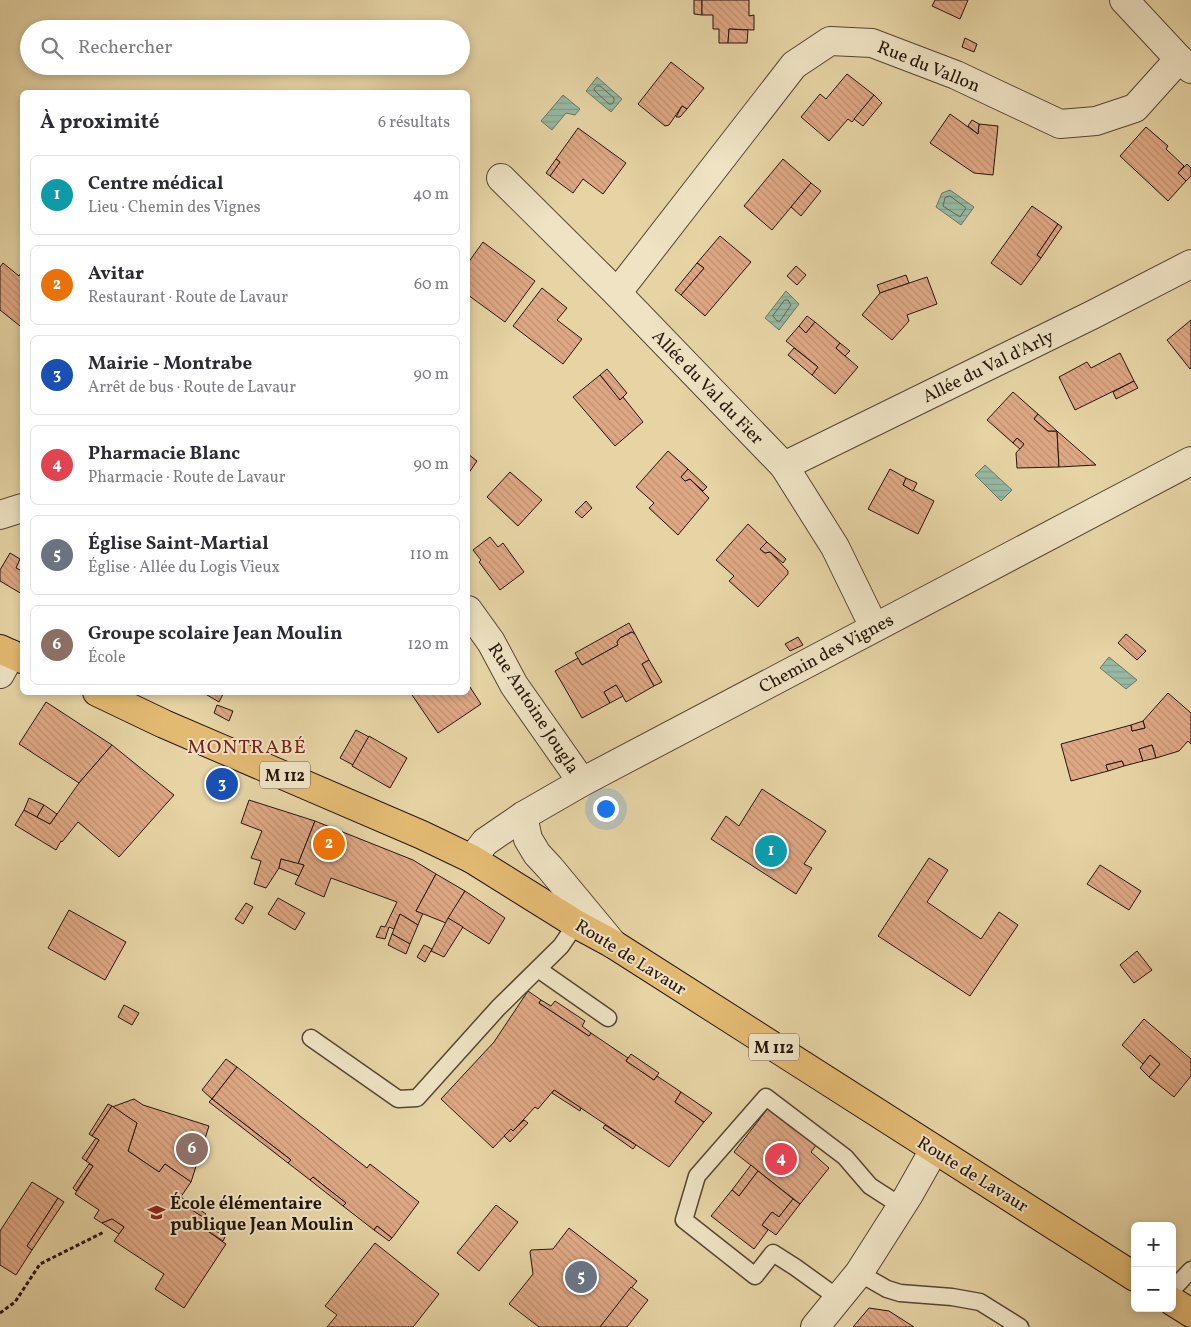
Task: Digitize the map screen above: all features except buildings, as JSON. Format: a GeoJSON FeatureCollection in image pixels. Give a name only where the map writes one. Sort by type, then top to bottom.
{"type":"FeatureCollection","features":[{"type":"Feature","properties":{"kind":"main road","name":"Route de Lavaur"},"geometry":{"type":"LineString","coordinates":[[111,695],[134,700],[164,724],[422,835],[472,859],[576,924],[613,944],[1131,1274]]}},
{"type":"Feature","properties":{"kind":"main road"},"geometry":{"type":"LineString","coordinates":[[1176,1304],[1191,1313]]}},
{"type":"Feature","properties":{"kind":"street"},"geometry":{"type":"LineString","coordinates":[[1124,0],[1185,64]]}},
{"type":"Feature","properties":{"kind":"street","name":"Rue du Vallon"},"geometry":{"type":"LineString","coordinates":[[617,293],[794,65],[830,41],[872,43],[956,75],[1060,124],[1096,122],[1135,108],[1185,64]]}},
{"type":"Feature","properties":{"kind":"street","name":"Allée du Val du Fier"},"geometry":{"type":"LineString","coordinates":[[501,178],[617,293],[784,466],[835,546],[874,627]]}},
{"type":"Feature","properties":{"kind":"street","name":"Allée du Val d'Arly"},"geometry":{"type":"LineString","coordinates":[[784,466],[1092,315],[1191,264]]}},
{"type":"Feature","properties":{"kind":"street","name":"Chemin des Vignes"},"geometry":{"type":"LineString","coordinates":[[472,859],[485,842],[577,776],[874,627],[1191,461]]}},
{"type":"Feature","properties":{"kind":"street"},"geometry":{"type":"LineString","coordinates":[[0,515],[20,509]]}},
{"type":"Feature","properties":{"kind":"street","name":"Rue Antoine Jougla"},"geometry":{"type":"LineString","coordinates":[[470,613],[491,642],[514,685],[577,776]]}},
{"type":"Feature","properties":{"kind":"street"},"geometry":{"type":"LineString","coordinates":[[523,816],[528,839],[537,854],[613,944]]}},
{"type":"Feature","properties":{"kind":"street"},"geometry":{"type":"LineString","coordinates":[[815,1327],[859,1273],[934,1150]]}},
{"type":"Feature","properties":{"kind":"lane"},"geometry":{"type":"LineString","coordinates":[[311,1038],[398,1099],[417,1098],[498,1008],[561,946],[576,924]]}},
{"type":"Feature","properties":{"kind":"lane"},"geometry":{"type":"LineString","coordinates":[[538,969],[608,1018]]}},
{"type":"Feature","properties":{"kind":"lane"},"geometry":{"type":"LineString","coordinates":[[838,1298],[773,1253],[755,1276],[684,1220],[697,1176],[766,1097],[845,1157],[870,1186],[901,1206]]}},
{"type":"Feature","properties":{"kind":"lane"},"geometry":{"type":"LineString","coordinates":[[1176,1286],[1191,1270]]}},
{"type":"Feature","properties":{"kind":"lane"},"geometry":{"type":"LineString","coordinates":[[859,1273],[887,1289],[900,1293],[952,1297],[980,1302],[1020,1327]]}},
{"type":"Feature","properties":{"kind":"path"},"geometry":{"type":"LineString","coordinates":[[0,1312],[14,1302],[40,1264],[104,1232]]}},
{"type":"Feature","properties":{"kind":"water"},"geometry":{"type":"Polygon","coordinates":[[[597,77],[622,99],[611,112],[586,91],[597,77]]]}},
{"type":"Feature","properties":{"kind":"water"},"geometry":{"type":"Polygon","coordinates":[[[563,95],[580,109],[575,115],[566,113],[552,130],[541,121],[563,95]]]}},
{"type":"Feature","properties":{"kind":"water"},"geometry":{"type":"Polygon","coordinates":[[[950,190],[974,207],[961,225],[936,207],[942,193],[950,190]]]}},
{"type":"Feature","properties":{"kind":"water"},"geometry":{"type":"Polygon","coordinates":[[[786,291],[799,304],[779,330],[765,318],[786,291]]]}},
{"type":"Feature","properties":{"kind":"water"},"geometry":{"type":"Polygon","coordinates":[[[985,465],[1012,490],[1001,501],[975,475],[985,465]]]}},
{"type":"Feature","properties":{"kind":"water"},"geometry":{"type":"Polygon","coordinates":[[[1109,657],[1137,680],[1126,689],[1100,668],[1109,657]]]}},
{"type":"Feature","properties":{"kind":"place","name":"Mairie - Montrabe"},"geometry":{"type":"Point","coordinates":[222,784]}},
{"type":"Feature","properties":{"kind":"place","name":"Avitar"},"geometry":{"type":"Point","coordinates":[329,844]}},
{"type":"Feature","properties":{"kind":"place","name":"Centre médical"},"geometry":{"type":"Point","coordinates":[771,851]}},
{"type":"Feature","properties":{"kind":"place","name":"Groupe scolaire Jean Moulin"},"geometry":{"type":"Point","coordinates":[192,1149]}},
{"type":"Feature","properties":{"kind":"place","name":"Pharmacie Blanc"},"geometry":{"type":"Point","coordinates":[781,1159]}},
{"type":"Feature","properties":{"kind":"place","name":"École élémentaire publique Jean Moulin"},"geometry":{"type":"Point","coordinates":[156,1213]}},
{"type":"Feature","properties":{"kind":"place","name":"Église Saint-Martial"},"geometry":{"type":"Point","coordinates":[581,1277]}},
{"type":"Feature","properties":{"kind":"district","name":"MONTRABÉ"},"geometry":{"type":"Point","coordinates":[247,746]}}]}
